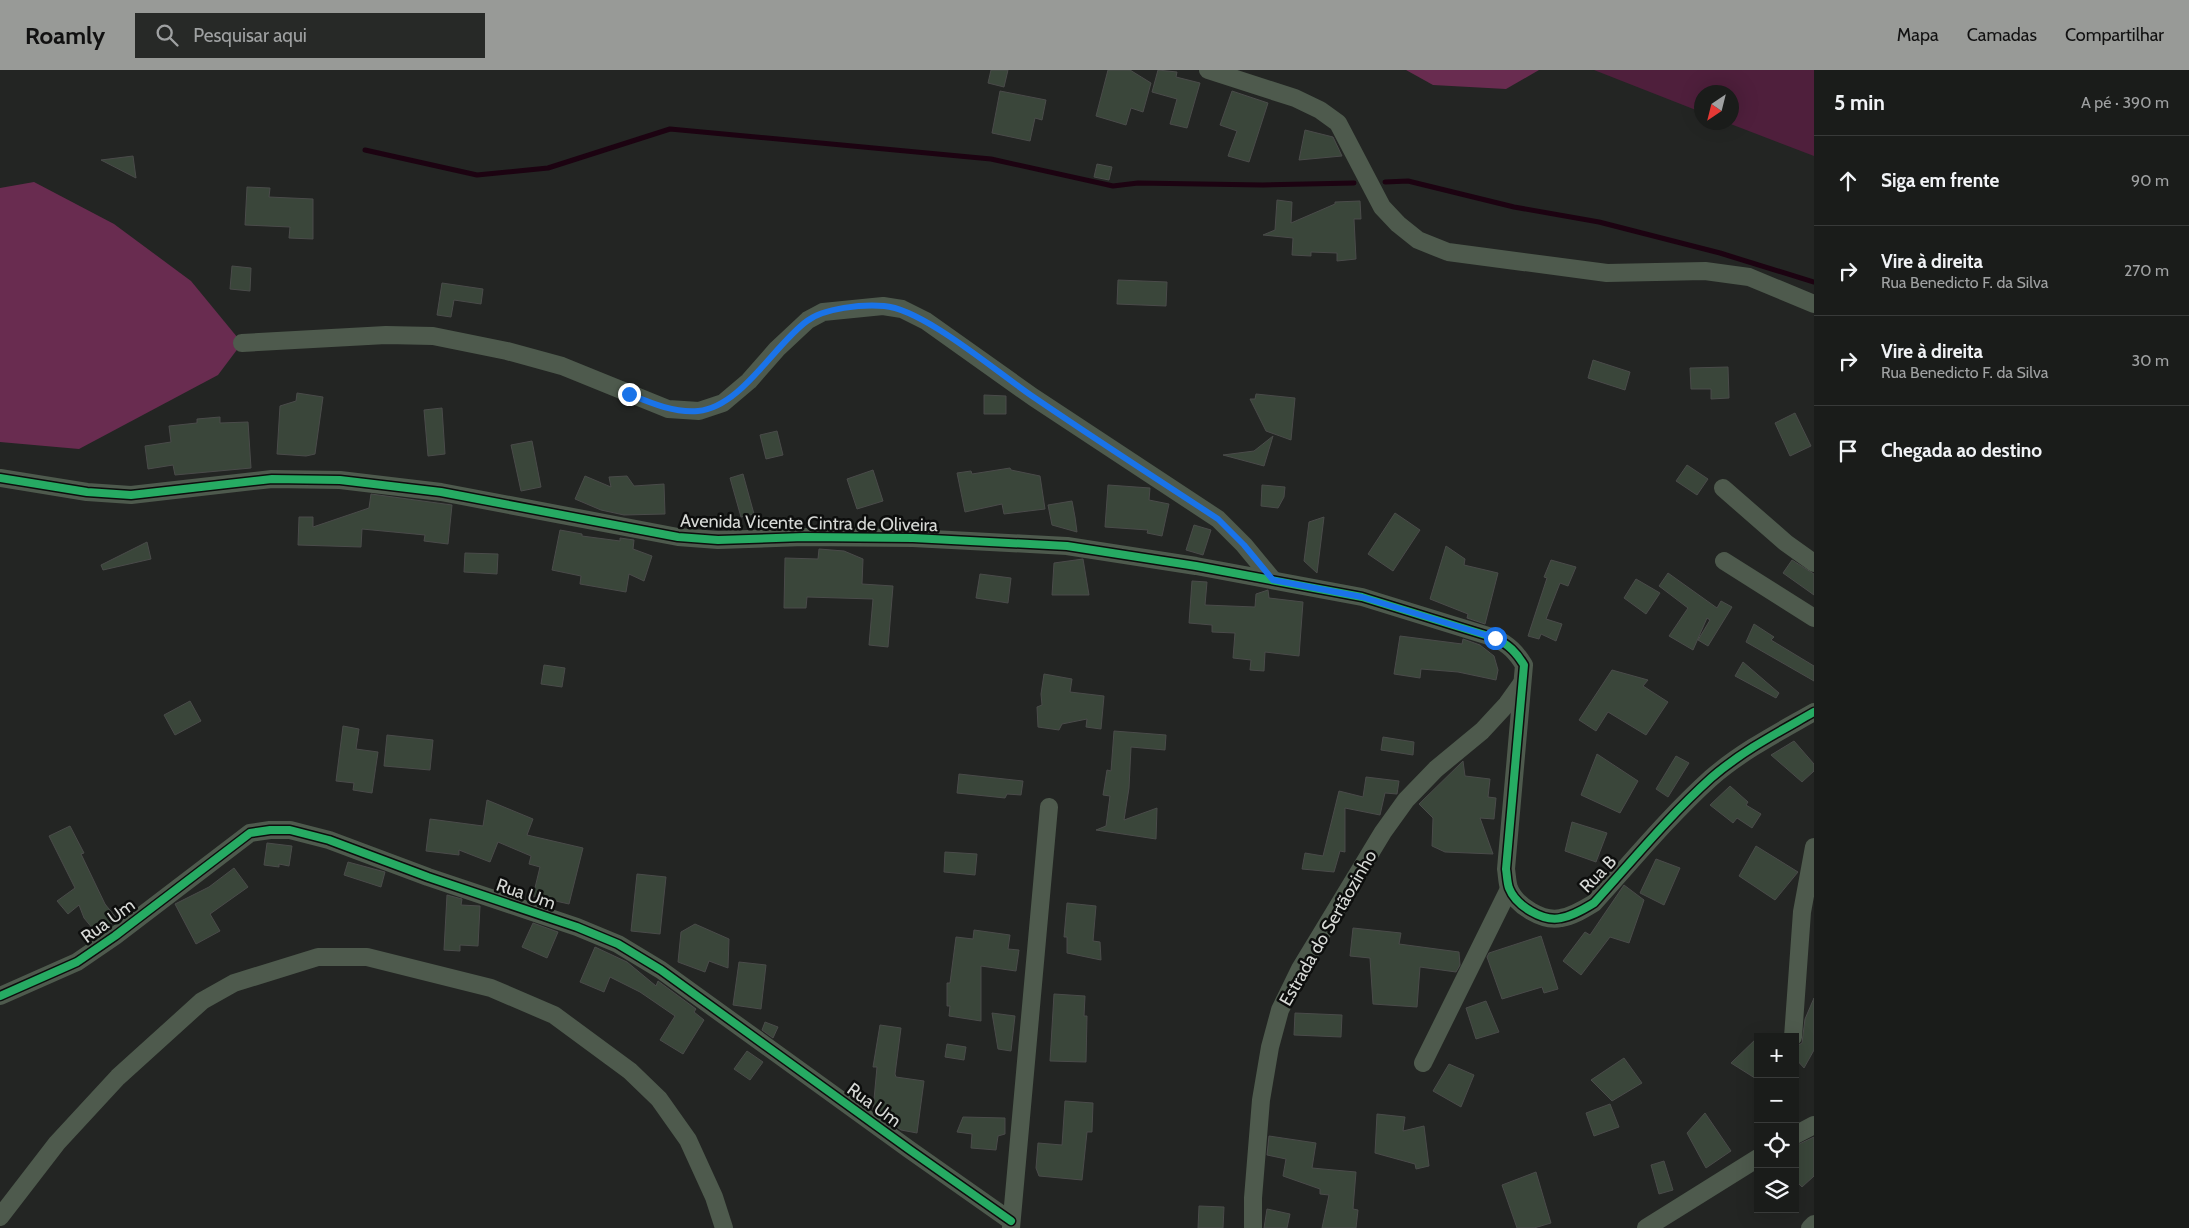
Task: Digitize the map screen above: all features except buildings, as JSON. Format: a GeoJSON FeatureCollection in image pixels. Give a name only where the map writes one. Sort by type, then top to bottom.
{"type":"FeatureCollection","features":[{"type":"Feature","properties":{"kind":"street"},"geometry":{"type":"LineString","coordinates":[[1208,70],[1296,98],[1320,110],[1338,123],[1382,207],[1398,224],[1418,240],[1440,249],[1607,273],[1705,271],[1749,277],[1814,304]]}},
{"type":"Feature","properties":{"kind":"street"},"geometry":{"type":"LineString","coordinates":[[242,343],[386,335],[433,336],[507,351],[562,366],[668,409],[699,411],[723,403],[749,381],[777,349],[808,320],[823,312],[883,306],[902,309],[926,321],[1034,397],[1218,519],[1244,545],[1273,580]]}},
{"type":"Feature","properties":{"kind":"street","name":"Avenida Vicente Cintra de Oliveira"},"geometry":{"type":"LineString","coordinates":[[0,478],[87,492],[131,495],[272,479],[340,480],[441,492],[678,537],[718,540],[804,537],[913,538],[1067,546],[1273,580],[1362,597],[1495,638],[1509,645],[1524,665],[1522,683]]}},
{"type":"Feature","properties":{"kind":"street"},"geometry":{"type":"LineString","coordinates":[[1722,488],[1786,544],[1814,563]]}},
{"type":"Feature","properties":{"kind":"street"},"geometry":{"type":"LineString","coordinates":[[1724,561],[1814,618]]}},
{"type":"Feature","properties":{"kind":"street"},"geometry":{"type":"LineString","coordinates":[[1423,1063],[1509,889],[1506,868],[1522,683]]}},
{"type":"Feature","properties":{"kind":"street","name":"Estrada do Sertãozinho"},"geometry":{"type":"LineString","coordinates":[[1253,1228],[1261,1100],[1270,1047],[1280,1010],[1300,969],[1383,832],[1406,800],[1436,769],[1482,731],[1507,704],[1522,683]]}},
{"type":"Feature","properties":{"kind":"street","name":"Rua B"},"geometry":{"type":"LineString","coordinates":[[1509,889],[1520,902],[1546,918],[1560,918],[1575,914],[1594,903],[1683,805],[1713,777],[1761,742],[1814,712]]}},
{"type":"Feature","properties":{"kind":"street","name":"Rua Um"},"geometry":{"type":"LineString","coordinates":[[1011,1224],[1049,807]]}},
{"type":"Feature","properties":{"kind":"street","name":"Rua Um"},"geometry":{"type":"LineString","coordinates":[[0,996],[77,962],[116,936],[250,833],[290,830],[329,840],[428,877],[577,927],[618,944],[661,970],[1011,1224]]}},
{"type":"Feature","properties":{"kind":"street"},"geometry":{"type":"LineString","coordinates":[[1793,1033],[1802,912],[1814,847]]}},
{"type":"Feature","properties":{"kind":"street"},"geometry":{"type":"LineString","coordinates":[[0,1218],[57,1143],[118,1077],[202,1001],[234,982],[318,957],[367,957],[491,988],[554,1015],[630,1071],[659,1099],[688,1140],[714,1197],[724,1228]]}},
{"type":"Feature","properties":{"kind":"street"},"geometry":{"type":"LineString","coordinates":[[1799,1134],[1814,1125]]}},
{"type":"Feature","properties":{"kind":"street"},"geometry":{"type":"LineString","coordinates":[[1646,1228],[1754,1160]]}},
{"type":"Feature","properties":{"kind":"street"},"geometry":{"type":"LineString","coordinates":[[1810,1228],[1814,1224]]}},
{"type":"Feature","properties":{"kind":"shaded area"},"geometry":{"type":"Polygon","coordinates":[[[1406,70],[1539,70],[1506,89],[1433,85],[1406,70]]]}},
{"type":"Feature","properties":{"kind":"shaded area"},"geometry":{"type":"Polygon","coordinates":[[[1594,70],[1814,70],[1814,156],[1739,127],[1739,85],[1694,85],[1694,109],[1594,70]]]}},
{"type":"Feature","properties":{"kind":"shaded area"},"geometry":{"type":"Polygon","coordinates":[[[34,182],[114,224],[191,281],[242,343],[218,375],[79,449],[0,442],[0,188],[34,182]]]}},
{"type":"Feature","properties":{"kind":"waterway"},"geometry":{"type":"LineString","coordinates":[[365,150],[477,175],[548,168],[670,129],[991,159],[1113,186],[1138,183],[1263,185],[1354,183]]}},
{"type":"Feature","properties":{"kind":"waterway"},"geometry":{"type":"LineString","coordinates":[[1385,182],[1408,181],[1514,207],[1599,222],[1720,253],[1814,282]]}},
{"type":"Feature","properties":{"kind":"cycle path"},"geometry":{"type":"LineString","coordinates":[[0,478],[87,492],[131,495],[272,479],[340,480],[441,492],[678,537],[718,540],[804,537],[913,538],[1067,546],[1196,566],[1362,597],[1495,638],[1512,649],[1524,665],[1506,869],[1507,881],[1509,888],[1518,901],[1531,911],[1546,918],[1554,919],[1570,916],[1594,903],[1666,823],[1711,778],[1748,751],[1814,712]]}},
{"type":"Feature","properties":{"kind":"cycle path"},"geometry":{"type":"LineString","coordinates":[[0,996],[77,962],[115,936],[250,833],[290,830],[329,840],[428,877],[577,927],[618,944],[661,970],[1011,1221]]}},
{"type":"Feature","properties":{"kind":"route"},"geometry":{"type":"LineString","coordinates":[[629,394],[668,409],[699,411],[723,403],[749,381],[777,349],[808,320],[823,312],[883,306],[902,309],[926,321],[1034,397],[1218,519],[1244,545],[1273,580],[1362,597],[1495,638]]}}]}
